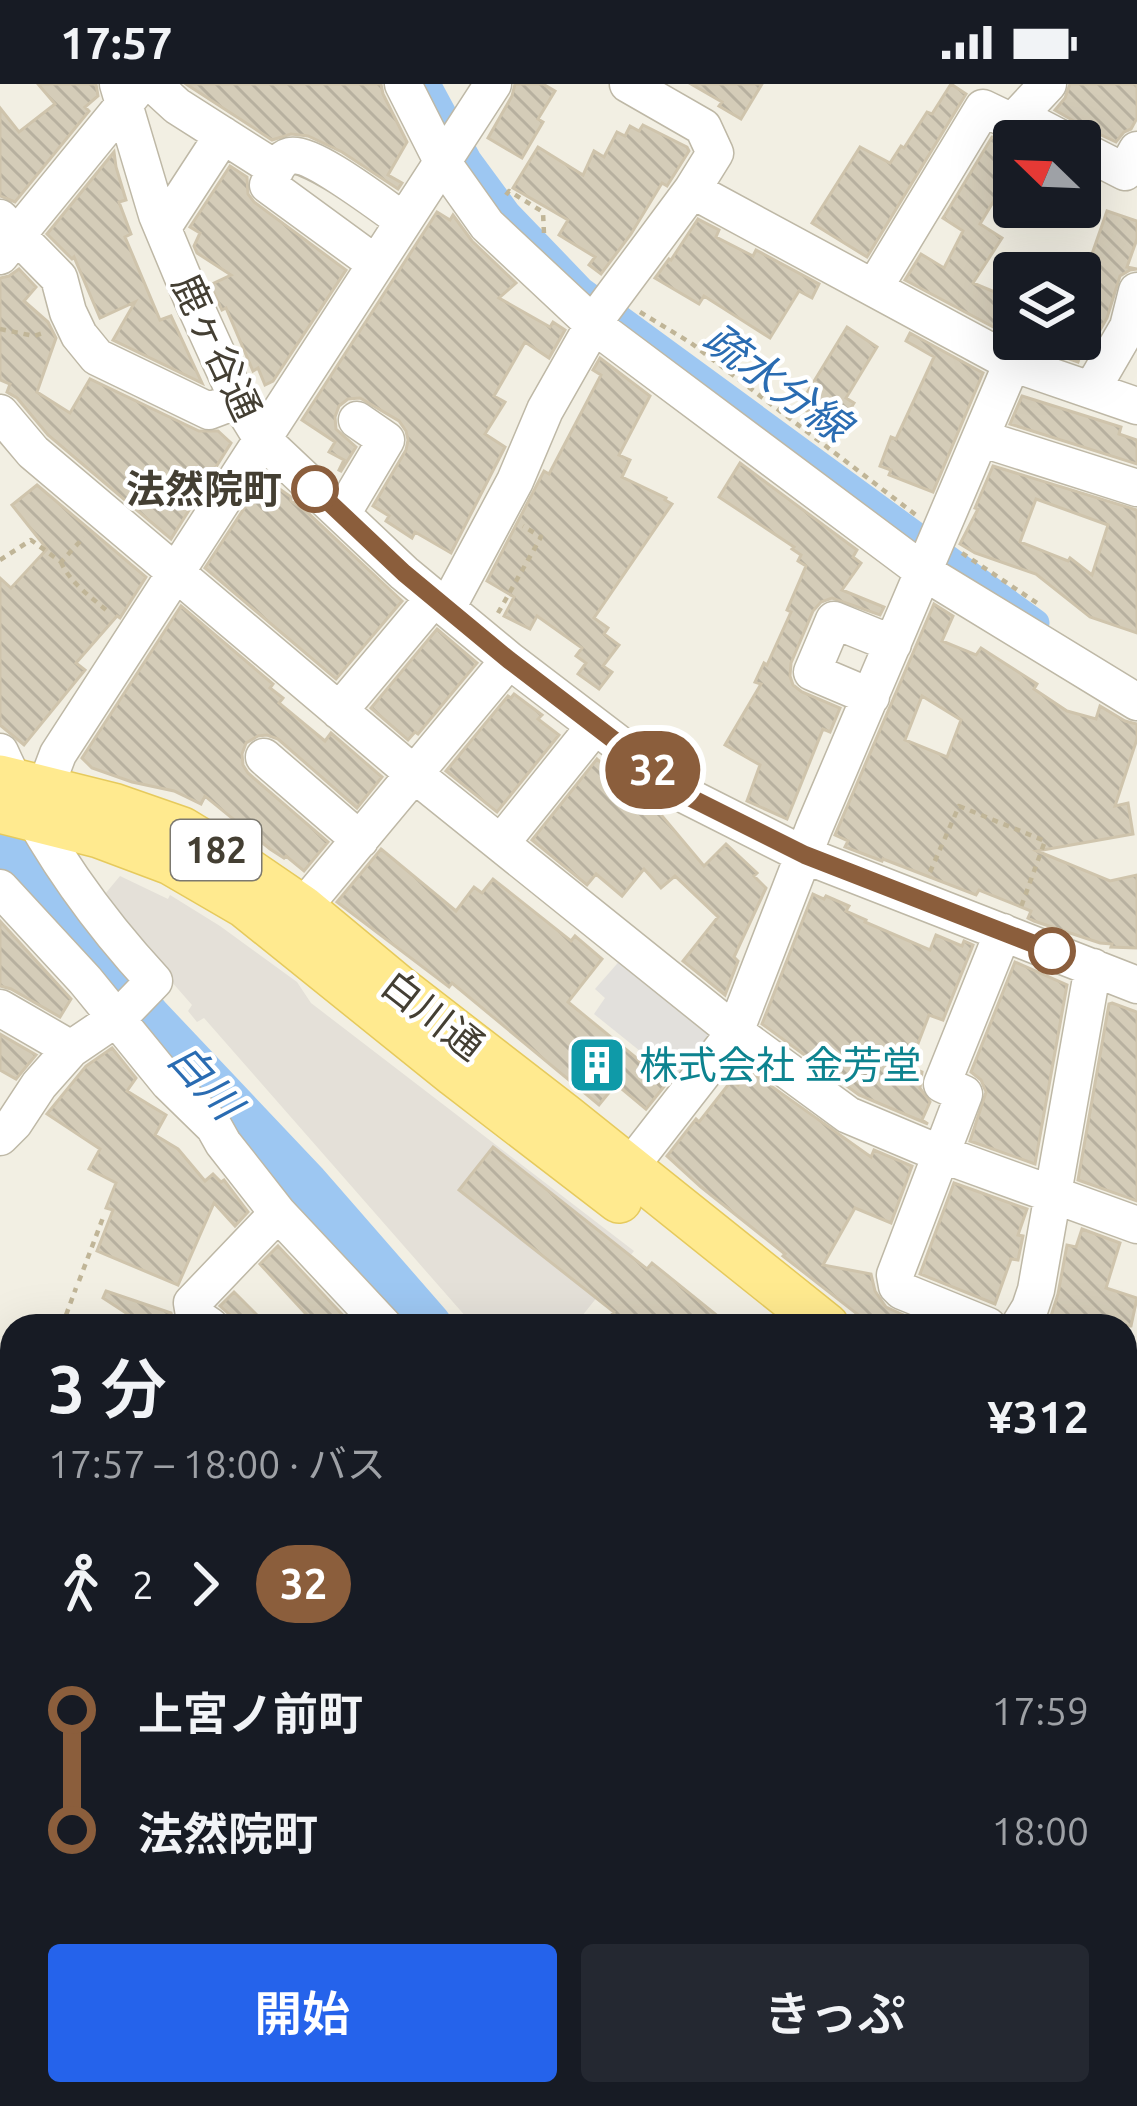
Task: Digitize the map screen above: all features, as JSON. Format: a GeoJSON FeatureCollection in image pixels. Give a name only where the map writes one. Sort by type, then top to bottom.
{"type":"FeatureCollection","features":[{"type":"Feature","properties":{"kind":"main road","name":"白川通"},"geometry":{"type":"LineString","coordinates":[[14,790],[113,806],[182,830],[292,921],[455,1074],[809,1314]]}},
{"type":"Feature","properties":{"kind":"main road","name":"白川通"},"geometry":{"type":"LineString","coordinates":[[619,1181],[763,1314]]}},
{"type":"Feature","properties":{"kind":"street"},"geometry":{"type":"LineString","coordinates":[[153,84],[177,106],[276,169]]}},
{"type":"Feature","properties":{"kind":"street"},"geometry":{"type":"LineString","coordinates":[[403,84],[452,150],[491,230],[605,308],[1137,702]]}},
{"type":"Feature","properties":{"kind":"street"},"geometry":{"type":"LineString","coordinates":[[0,1137],[71,1049],[128,1008],[154,981],[110,931],[14,790],[58,754],[493,84]]}},
{"type":"Feature","properties":{"kind":"street"},"geometry":{"type":"LineString","coordinates":[[340,711],[441,603],[499,511],[545,410],[605,308],[715,154],[704,127],[628,84]]}},
{"type":"Feature","properties":{"kind":"street"},"geometry":{"type":"LineString","coordinates":[[874,288],[1000,111],[1048,84]]}},
{"type":"Feature","properties":{"kind":"street"},"geometry":{"type":"LineString","coordinates":[[128,91],[6,237],[58,278],[72,321],[97,357],[209,411],[238,400]]}},
{"type":"Feature","properties":{"kind":"street","name":"鹿ヶ谷通"},"geometry":{"type":"LineString","coordinates":[[128,91],[163,227],[238,400],[262,439],[441,603],[687,796],[805,855],[1137,985]]}},
{"type":"Feature","properties":{"kind":"street"},"geometry":{"type":"LineString","coordinates":[[1000,111],[1020,120]]}},
{"type":"Feature","properties":{"kind":"street"},"geometry":{"type":"LineString","coordinates":[[163,227],[224,136]]}},
{"type":"Feature","properties":{"kind":"street"},"geometry":{"type":"LineString","coordinates":[[1101,159],[1125,172],[1137,149]]}},
{"type":"Feature","properties":{"kind":"street"},"geometry":{"type":"LineString","coordinates":[[376,264],[268,185],[280,161],[292,155],[312,159],[404,221]]}},
{"type":"Feature","properties":{"kind":"street"},"geometry":{"type":"LineString","coordinates":[[692,190],[1012,363],[1137,406]]}},
{"type":"Feature","properties":{"kind":"street"},"geometry":{"type":"LineString","coordinates":[[1092,389],[1128,327],[1136,295]]}},
{"type":"Feature","properties":{"kind":"street"},"geometry":{"type":"LineString","coordinates":[[619,1181],[735,1032],[1012,363]]}},
{"type":"Feature","properties":{"kind":"street"},"geometry":{"type":"LineString","coordinates":[[0,413],[33,452],[414,774],[735,1032],[848,1115],[1137,1225]]}},
{"type":"Feature","properties":{"kind":"street"},"geometry":{"type":"LineString","coordinates":[[342,514],[386,440],[357,420]]}},
{"type":"Feature","properties":{"kind":"street"},"geometry":{"type":"LineString","coordinates":[[980,437],[1137,488]]}},
{"type":"Feature","properties":{"kind":"street"},"geometry":{"type":"LineString","coordinates":[[871,697],[812,672],[819,655],[834,620],[893,644]]}},
{"type":"Feature","properties":{"kind":"street"},"geometry":{"type":"LineString","coordinates":[[292,921],[414,774],[496,649]]}},
{"type":"Feature","properties":{"kind":"street"},"geometry":{"type":"LineString","coordinates":[[501,843],[595,726]]}},
{"type":"Feature","properties":{"kind":"street"},"geometry":{"type":"LineString","coordinates":[[264,757],[359,840]]}},
{"type":"Feature","properties":{"kind":"street"},"geometry":{"type":"LineString","coordinates":[[0,888],[85,980],[128,1008],[170,1083],[214,1126],[278,1213],[373,1314]]}},
{"type":"Feature","properties":{"kind":"street"},"geometry":{"type":"LineString","coordinates":[[959,1314],[902,1291],[895,1275],[964,1094],[942,1084],[1007,934]]}},
{"type":"Feature","properties":{"kind":"street"},"geometry":{"type":"LineString","coordinates":[[1026,1314],[1036,1290],[1093,967]]}},
{"type":"Feature","properties":{"kind":"street"},"geometry":{"type":"LineString","coordinates":[[0,1008],[71,1049]]}},
{"type":"Feature","properties":{"kind":"street"},"geometry":{"type":"LineString","coordinates":[[194,1314],[192,1303],[278,1213]]}},
{"type":"Feature","properties":{"kind":"path"},"geometry":{"type":"LineString","coordinates":[[509,191],[543,212],[544,238]]}},
{"type":"Feature","properties":{"kind":"path"},"geometry":{"type":"LineString","coordinates":[[605,308],[691,343],[911,511],[933,551]]}},
{"type":"Feature","properties":{"kind":"path"},"geometry":{"type":"LineString","coordinates":[[0,329],[34,337],[72,321]]}},
{"type":"Feature","properties":{"kind":"path"},"geometry":{"type":"LineString","coordinates":[[496,649],[541,537],[499,511]]}},
{"type":"Feature","properties":{"kind":"path"},"geometry":{"type":"LineString","coordinates":[[61,562],[105,514]]}},
{"type":"Feature","properties":{"kind":"path"},"geometry":{"type":"LineString","coordinates":[[0,560],[31,540],[61,562],[85,593],[135,634]]}},
{"type":"Feature","properties":{"kind":"path"},"geometry":{"type":"LineString","coordinates":[[919,899],[959,806],[1045,841],[1007,934]]}},
{"type":"Feature","properties":{"kind":"path"},"geometry":{"type":"LineString","coordinates":[[67,1314],[104,1215]]}},
{"type":"Feature","properties":{"kind":"shaded area"},"geometry":{"type":"Polygon","coordinates":[[[120,876],[168,899],[170,895],[220,926],[297,982],[311,1003],[634,1251],[584,1314],[463,1314],[204,1018],[197,1022],[188,1011],[192,1005],[100,900],[120,876]]]}},
{"type":"Feature","properties":{"kind":"shaded area"},"geometry":{"type":"Polygon","coordinates":[[[623,957],[711,1028],[713,1045],[681,1084],[594,1014],[605,998],[595,989],[623,957]]]}},
{"type":"Feature","properties":{"kind":"building"},"geometry":{"type":"Polygon","coordinates":[[[38,84],[96,84],[98,96],[15,202],[0,196],[0,108],[19,132],[55,104],[38,84]]]}},
{"type":"Feature","properties":{"kind":"building"},"geometry":{"type":"Polygon","coordinates":[[[186,84],[381,84],[407,142],[388,175],[402,183],[398,189],[308,136],[291,134],[272,140],[186,84]]]}},
{"type":"Feature","properties":{"kind":"building"},"geometry":{"type":"Polygon","coordinates":[[[515,84],[543,84],[555,91],[522,158],[488,138],[515,84]]]}},
{"type":"Feature","properties":{"kind":"building"},"geometry":{"type":"Polygon","coordinates":[[[691,84],[762,84],[741,119],[691,84]]]}},
{"type":"Feature","properties":{"kind":"building"},"geometry":{"type":"Polygon","coordinates":[[[951,84],[966,94],[867,257],[812,223],[860,147],[890,163],[951,84]]]}},
{"type":"Feature","properties":{"kind":"building"},"geometry":{"type":"Polygon","coordinates":[[[1070,84],[1137,84],[1137,118],[1116,142],[1101,135],[1101,120],[1072,120],[1055,110],[1070,84]]]}},
{"type":"Feature","properties":{"kind":"building"},"geometry":{"type":"Polygon","coordinates":[[[643,125],[689,151],[601,274],[589,265],[595,257],[559,235],[568,220],[513,188],[538,147],[583,175],[594,151],[604,157],[617,132],[625,136],[630,126],[639,131],[643,125]]]}},
{"type":"Feature","properties":{"kind":"building"},"geometry":{"type":"Polygon","coordinates":[[[993,137],[993,202],[980,224],[1002,238],[973,283],[993,291],[993,327],[905,280],[921,254],[944,268],[963,231],[943,218],[993,137]]]}},
{"type":"Feature","properties":{"kind":"building"},"geometry":{"type":"Polygon","coordinates":[[[114,152],[126,200],[119,202],[131,234],[125,237],[160,320],[171,316],[202,383],[113,340],[135,302],[100,318],[74,257],[47,234],[114,152]]]}},
{"type":"Feature","properties":{"kind":"building"},"geometry":{"type":"Polygon","coordinates":[[[230,166],[247,177],[248,194],[254,202],[346,270],[273,381],[265,385],[258,368],[253,371],[226,308],[222,310],[210,285],[231,275],[197,253],[194,246],[200,233],[190,227],[230,166]]]}},
{"type":"Feature","properties":{"kind":"building"},"geometry":{"type":"Polygon","coordinates":[[[1107,211],[1137,221],[1137,239],[1127,267],[1137,269],[1120,276],[1101,328],[1101,252],[1093,252],[1107,211]]]}},
{"type":"Feature","properties":{"kind":"building"},"geometry":{"type":"Polygon","coordinates":[[[437,212],[450,220],[453,215],[472,241],[516,283],[499,298],[550,327],[553,322],[565,330],[549,358],[525,342],[494,396],[505,402],[485,434],[505,447],[451,553],[415,532],[412,538],[373,506],[406,450],[406,431],[399,421],[360,398],[339,406],[336,429],[356,447],[341,471],[344,460],[329,452],[335,442],[302,420],[437,212]]]}},
{"type":"Feature","properties":{"kind":"building"},"geometry":{"type":"Polygon","coordinates":[[[698,219],[719,230],[716,237],[753,256],[756,250],[819,284],[812,298],[799,291],[770,338],[704,296],[699,304],[655,278],[698,219]]]}},
{"type":"Feature","properties":{"kind":"building"},"geometry":{"type":"Polygon","coordinates":[[[19,269],[36,287],[24,301],[48,322],[56,338],[37,392],[70,413],[90,379],[199,431],[218,431],[231,443],[171,539],[48,435],[7,392],[10,384],[0,380],[0,278],[19,269]]]}},
{"type":"Feature","properties":{"kind":"building"},"geometry":{"type":"Polygon","coordinates":[[[847,327],[877,347],[846,398],[854,403],[837,430],[799,406],[847,327]]]}},
{"type":"Feature","properties":{"kind":"building"},"geometry":{"type":"Polygon","coordinates":[[[910,333],[983,373],[933,492],[889,475],[891,470],[880,466],[934,357],[906,341],[910,333]]]}},
{"type":"Feature","properties":{"kind":"building"},"geometry":{"type":"Polygon","coordinates":[[[600,358],[650,396],[619,455],[630,460],[622,477],[672,504],[594,618],[619,645],[603,666],[612,672],[599,689],[578,674],[586,663],[576,656],[582,648],[537,616],[530,629],[504,616],[514,597],[487,581],[601,375],[593,370],[600,358]]]}},
{"type":"Feature","properties":{"kind":"building"},"geometry":{"type":"Polygon","coordinates":[[[1022,396],[1121,427],[1119,434],[1137,440],[1137,464],[1010,424],[1022,396]]]}},
{"type":"Feature","properties":{"kind":"building"},"geometry":{"type":"Polygon","coordinates":[[[740,463],[857,550],[853,557],[861,563],[842,590],[884,607],[880,615],[832,598],[813,611],[790,676],[802,692],[840,708],[830,732],[823,729],[787,819],[747,801],[760,765],[725,745],[761,684],[755,682],[791,612],[787,610],[806,566],[798,561],[801,555],[794,547],[719,497],[740,463]]]}},
{"type":"Feature","properties":{"kind":"building"},"geometry":{"type":"Polygon","coordinates":[[[993,466],[1137,510],[1137,633],[1090,617],[1036,574],[960,544],[993,466]],[[1036,499],[1020,542],[1070,558],[1092,575],[1108,525],[1036,499]]]}},
{"type":"Feature","properties":{"kind":"building"},"geometry":{"type":"Polygon","coordinates":[[[264,478],[291,497],[402,601],[336,679],[205,568],[264,478]]]}},
{"type":"Feature","properties":{"kind":"building"},"geometry":{"type":"Polygon","coordinates":[[[37,485],[146,577],[120,618],[76,663],[85,670],[24,745],[0,725],[0,578],[11,588],[47,549],[12,505],[37,485]]]}},
{"type":"Feature","properties":{"kind":"building"},"geometry":{"type":"Polygon","coordinates":[[[934,604],[953,616],[942,641],[976,655],[981,648],[1037,684],[1034,689],[1067,711],[1096,719],[1100,706],[1137,724],[1137,739],[1115,806],[1128,803],[1133,834],[1037,851],[1110,881],[1137,875],[1137,948],[1111,947],[1034,921],[1028,918],[1031,911],[845,847],[848,841],[835,835],[934,604]],[[922,696],[905,740],[947,757],[961,720],[922,696]]]}},
{"type":"Feature","properties":{"kind":"building"},"geometry":{"type":"Polygon","coordinates":[[[181,606],[273,684],[270,688],[283,698],[279,703],[325,741],[331,733],[382,777],[357,808],[278,739],[258,736],[246,743],[242,754],[248,773],[328,842],[304,871],[205,796],[201,804],[174,791],[92,768],[82,758],[181,606]]]}},
{"type":"Feature","properties":{"kind":"building"},"geometry":{"type":"Polygon","coordinates":[[[437,629],[477,663],[408,740],[371,708],[437,629]]]}},
{"type":"Feature","properties":{"kind":"building"},"geometry":{"type":"Polygon","coordinates":[[[514,694],[559,735],[497,812],[446,771],[514,694]]]}},
{"type":"Feature","properties":{"kind":"building"},"geometry":{"type":"Polygon","coordinates":[[[597,759],[632,790],[637,786],[704,866],[726,844],[766,888],[734,957],[738,961],[725,995],[683,961],[718,917],[675,876],[661,888],[644,869],[622,896],[596,874],[587,885],[532,840],[597,759]]]}},
{"type":"Feature","properties":{"kind":"building"},"geometry":{"type":"Polygon","coordinates":[[[381,849],[456,911],[474,887],[482,893],[493,879],[571,941],[575,936],[602,959],[568,1002],[667,1083],[646,1109],[616,1084],[599,1105],[452,983],[449,987],[337,902],[381,849]]]}},
{"type":"Feature","properties":{"kind":"building"},"geometry":{"type":"Polygon","coordinates":[[[813,894],[849,906],[846,911],[865,922],[930,950],[936,935],[962,946],[964,941],[973,945],[943,1020],[929,1015],[909,1067],[922,1072],[920,1088],[930,1102],[922,1120],[928,1124],[859,1095],[762,1024],[813,894]]]}},
{"type":"Feature","properties":{"kind":"building"},"geometry":{"type":"Polygon","coordinates":[[[0,921],[71,999],[60,1017],[0,986],[0,921]]]}},
{"type":"Feature","properties":{"kind":"building"},"geometry":{"type":"Polygon","coordinates":[[[1015,962],[1067,985],[1035,1164],[970,1141],[986,1092],[971,1072],[1015,962]]]}},
{"type":"Feature","properties":{"kind":"building"},"geometry":{"type":"Polygon","coordinates":[[[1112,1003],[1137,1012],[1137,1201],[1078,1180],[1112,1003]]]}},
{"type":"Feature","properties":{"kind":"building"},"geometry":{"type":"Polygon","coordinates":[[[0,1034],[36,1055],[16,1079],[0,1070],[0,1034]]]}},
{"type":"Feature","properties":{"kind":"building"},"geometry":{"type":"Polygon","coordinates":[[[112,1048],[136,1078],[127,1091],[166,1115],[155,1135],[178,1149],[205,1181],[213,1174],[224,1180],[248,1212],[235,1226],[214,1203],[178,1285],[97,1251],[113,1210],[106,1208],[116,1183],[89,1169],[100,1149],[47,1114],[86,1066],[112,1048]]]}},
{"type":"Feature","properties":{"kind":"building"},"geometry":{"type":"Polygon","coordinates":[[[750,1071],[871,1157],[874,1150],[912,1166],[891,1223],[855,1208],[823,1265],[871,1274],[886,1307],[901,1314],[857,1314],[667,1156],[732,1080],[738,1085],[750,1071]]]}},
{"type":"Feature","properties":{"kind":"building"},"geometry":{"type":"Polygon","coordinates":[[[493,1147],[647,1269],[652,1263],[715,1314],[612,1314],[459,1190],[493,1147]]]}},
{"type":"Feature","properties":{"kind":"building"},"geometry":{"type":"Polygon","coordinates":[[[954,1183],[1027,1209],[1018,1235],[1023,1236],[1018,1260],[1011,1259],[995,1304],[920,1274],[954,1183]]]}},
{"type":"Feature","properties":{"kind":"building"},"geometry":{"type":"Polygon","coordinates":[[[1082,1229],[1120,1243],[1106,1288],[1137,1298],[1134,1314],[1052,1314],[1067,1245],[1076,1247],[1082,1229]]]}},
{"type":"Feature","properties":{"kind":"building"},"geometry":{"type":"Polygon","coordinates":[[[278,1246],[342,1314],[306,1314],[260,1264],[278,1246]]]}},
{"type":"Feature","properties":{"kind":"building"},"geometry":{"type":"Polygon","coordinates":[[[106,1291],[171,1314],[128,1314],[103,1298],[106,1291]]]}},
{"type":"Feature","properties":{"kind":"building"},"geometry":{"type":"Polygon","coordinates":[[[234,1292],[256,1314],[229,1314],[220,1306],[234,1292]]]}},
{"type":"Feature","properties":{"kind":"waterway","name":"疏水分線"},"geometry":{"type":"LineString","coordinates":[[427,84],[468,160],[507,213],[582,291],[1036,623]]}},
{"type":"Feature","properties":{"kind":"waterway","name":"白川"},"geometry":{"type":"LineString","coordinates":[[0,822],[11,852],[147,1018],[305,1185],[418,1314]]}},
{"type":"Feature","properties":{"kind":"bus line","name":"32"},"geometry":{"type":"LineString","coordinates":[[315,489],[404,573],[509,660],[687,796],[805,855],[1052,951]]}},
{"type":"Feature","properties":{"kind":"place","name":"法然院町"},"geometry":{"type":"Point","coordinates":[315,489]}},
{"type":"Feature","properties":{"kind":"place","name":"株式会社 金芳堂"},"geometry":{"type":"Point","coordinates":[597,1065]}}]}
